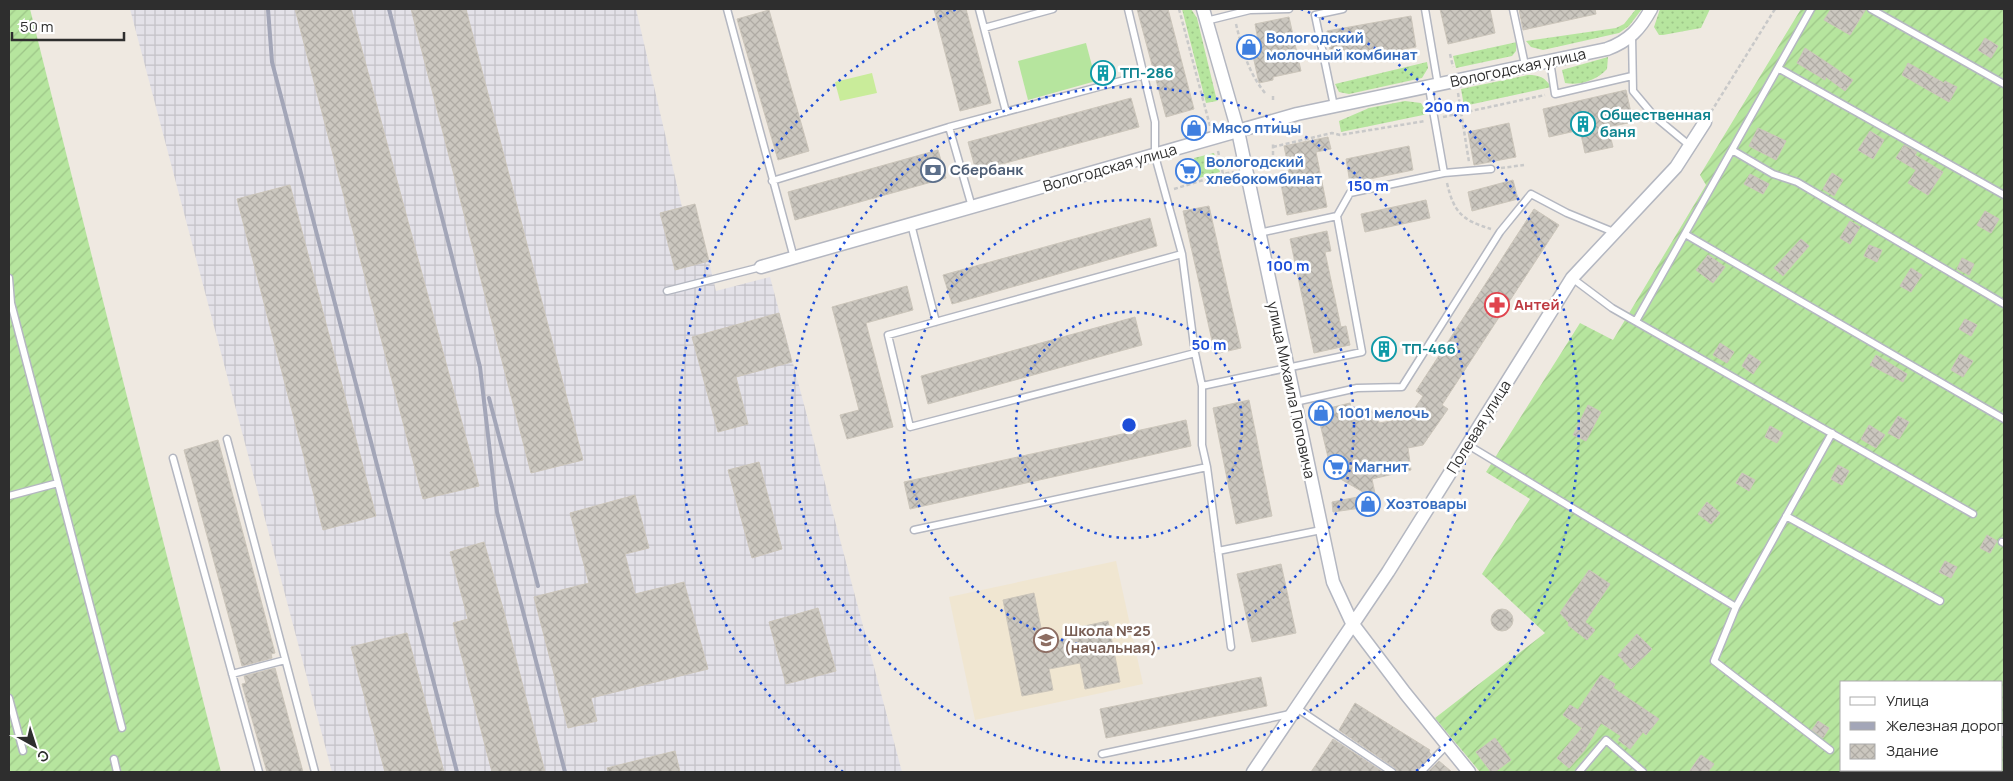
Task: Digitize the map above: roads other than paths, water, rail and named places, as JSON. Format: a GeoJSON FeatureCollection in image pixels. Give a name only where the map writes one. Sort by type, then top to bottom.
{"type":"FeatureCollection","features":[{"type":"Feature","properties":{"kind":"street","name":"Вологодская улица"},"geometry":{"type":"LineString","coordinates":[[761,267],[1297,114],[1607,49],[1626,41],[1650,9]]}},
{"type":"Feature","properties":{"kind":"street","name":"улица Михаила Поповича"},"geometry":{"type":"LineString","coordinates":[[1204,15],[1238,132],[1293,403],[1333,582],[1352,623],[1469,772]]}},
{"type":"Feature","properties":{"kind":"street","name":"Полевая улица"},"geometry":{"type":"LineString","coordinates":[[1254,772],[1293,711],[1388,572],[1572,278],[1616,234],[1676,167],[1705,122]]}},
{"type":"Feature","properties":{"kind":"lane"},"geometry":{"type":"LineString","coordinates":[[727,9],[794,258]]}},
{"type":"Feature","properties":{"kind":"lane"},"geometry":{"type":"LineString","coordinates":[[979,9],[1006,112]]}},
{"type":"Feature","properties":{"kind":"lane"},"geometry":{"type":"LineString","coordinates":[[984,28],[1053,9]]}},
{"type":"Feature","properties":{"kind":"lane"},"geometry":{"type":"LineString","coordinates":[[1128,9],[1155,122],[1155,156],[1182,254],[1195,353],[1202,386],[1202,445],[1207,467],[1231,647]]}},
{"type":"Feature","properties":{"kind":"lane"},"geometry":{"type":"LineString","coordinates":[[1204,15],[1250,10],[1289,9]]}},
{"type":"Feature","properties":{"kind":"lane"},"geometry":{"type":"LineString","coordinates":[[1334,106],[1315,15],[1343,9]]}},
{"type":"Feature","properties":{"kind":"lane"},"geometry":{"type":"LineString","coordinates":[[1425,9],[1434,86],[1435,119],[1444,173]]}},
{"type":"Feature","properties":{"kind":"lane"},"geometry":{"type":"LineString","coordinates":[[1513,9],[1525,65]]}},
{"type":"Feature","properties":{"kind":"lane"},"geometry":{"type":"LineString","coordinates":[[1636,321],[1811,9]]}},
{"type":"Feature","properties":{"kind":"lane"},"geometry":{"type":"LineString","coordinates":[[1870,9],[2004,84]]}},
{"type":"Feature","properties":{"kind":"lane"},"geometry":{"type":"LineString","coordinates":[[1632,35],[1633,92],[1643,104],[1689,145]]}},
{"type":"Feature","properties":{"kind":"lane"},"geometry":{"type":"LineString","coordinates":[[1550,61],[1554,94],[1632,76]]}},
{"type":"Feature","properties":{"kind":"lane"},"geometry":{"type":"LineString","coordinates":[[1778,68],[2004,195]]}},
{"type":"Feature","properties":{"kind":"lane"},"geometry":{"type":"LineString","coordinates":[[772,181],[949,127],[1143,75]]}},
{"type":"Feature","properties":{"kind":"lane"},"geometry":{"type":"LineString","coordinates":[[949,127],[972,207]]}},
{"type":"Feature","properties":{"kind":"lane"},"geometry":{"type":"LineString","coordinates":[[1732,150],[1773,174],[1797,182],[2004,304]]}},
{"type":"Feature","properties":{"kind":"lane"},"geometry":{"type":"LineString","coordinates":[[1202,386],[1362,352],[1336,216],[1350,193],[1444,173],[1491,169]]}},
{"type":"Feature","properties":{"kind":"lane"},"geometry":{"type":"LineString","coordinates":[[1293,403],[1357,388],[1402,387],[1500,232],[1531,194],[1567,213],[1616,234]]}},
{"type":"Feature","properties":{"kind":"lane"},"geometry":{"type":"LineString","coordinates":[[1259,234],[1336,216]]}},
{"type":"Feature","properties":{"kind":"lane"},"geometry":{"type":"LineString","coordinates":[[911,224],[936,322]]}},
{"type":"Feature","properties":{"kind":"lane"},"geometry":{"type":"LineString","coordinates":[[1685,234],[2004,419]]}},
{"type":"Feature","properties":{"kind":"lane"},"geometry":{"type":"LineString","coordinates":[[1182,254],[888,336],[910,427],[1195,353]]}},
{"type":"Feature","properties":{"kind":"lane"},"geometry":{"type":"LineString","coordinates":[[667,291],[761,267]]}},
{"type":"Feature","properties":{"kind":"lane"},"geometry":{"type":"LineString","coordinates":[[9,278],[11,303],[122,728]]}},
{"type":"Feature","properties":{"kind":"lane"},"geometry":{"type":"LineString","coordinates":[[1572,278],[1612,308],[1973,514]]}},
{"type":"Feature","properties":{"kind":"lane"},"geometry":{"type":"LineString","coordinates":[[1830,750],[1714,661],[1736,607],[1832,433]]}},
{"type":"Feature","properties":{"kind":"lane"},"geometry":{"type":"LineString","coordinates":[[227,439],[314,772]]}},
{"type":"Feature","properties":{"kind":"lane"},"geometry":{"type":"LineString","coordinates":[[1468,445],[1736,607]]}},
{"type":"Feature","properties":{"kind":"lane"},"geometry":{"type":"LineString","coordinates":[[173,458],[259,772]]}},
{"type":"Feature","properties":{"kind":"lane"},"geometry":{"type":"LineString","coordinates":[[914,530],[1207,467]]}},
{"type":"Feature","properties":{"kind":"lane"},"geometry":{"type":"LineString","coordinates":[[9,496],[58,483]]}},
{"type":"Feature","properties":{"kind":"lane"},"geometry":{"type":"LineString","coordinates":[[1786,516],[1940,601]]}},
{"type":"Feature","properties":{"kind":"lane"},"geometry":{"type":"LineString","coordinates":[[1218,551],[1321,530]]}},
{"type":"Feature","properties":{"kind":"lane"},"geometry":{"type":"LineString","coordinates":[[232,674],[285,660]]}},
{"type":"Feature","properties":{"kind":"lane"},"geometry":{"type":"LineString","coordinates":[[9,698],[23,750]]}},
{"type":"Feature","properties":{"kind":"lane"},"geometry":{"type":"LineString","coordinates":[[1102,754],[1293,711],[1392,772]]}},
{"type":"Feature","properties":{"kind":"lane"},"geometry":{"type":"LineString","coordinates":[[1579,772],[1606,740],[1644,772]]}},
{"type":"Feature","properties":{"kind":"lane"},"geometry":{"type":"LineString","coordinates":[[1421,772],[1447,745]]}},
{"type":"Feature","properties":{"kind":"lane"},"geometry":{"type":"LineString","coordinates":[[114,759],[118,772]]}},
{"type":"Feature","properties":{"kind":"railway"},"geometry":{"type":"LineString","coordinates":[[268,9],[272,62],[457,772]]}},
{"type":"Feature","properties":{"kind":"railway"},"geometry":{"type":"LineString","coordinates":[[389,9],[480,367],[497,512],[565,772]]}},
{"type":"Feature","properties":{"kind":"railway"},"geometry":{"type":"LineString","coordinates":[[489,398],[538,586]]}},
{"type":"Feature","properties":{"kind":"place","name":"Вологодский молочный комбинат"},"geometry":{"type":"Point","coordinates":[1249,47]}},
{"type":"Feature","properties":{"kind":"place","name":"ТП-286"},"geometry":{"type":"Point","coordinates":[1103,73]}},
{"type":"Feature","properties":{"kind":"place","name":"Общественная баня"},"geometry":{"type":"Point","coordinates":[1583,124]}},
{"type":"Feature","properties":{"kind":"place","name":"Мясо птицы"},"geometry":{"type":"Point","coordinates":[1194,128]}},
{"type":"Feature","properties":{"kind":"place","name":"Сбербанк"},"geometry":{"type":"Point","coordinates":[933,170]}},
{"type":"Feature","properties":{"kind":"place","name":"Вологодский хлебокомбинат"},"geometry":{"type":"Point","coordinates":[1188,171]}},
{"type":"Feature","properties":{"kind":"place","name":"Антей"},"geometry":{"type":"Point","coordinates":[1497,305]}},
{"type":"Feature","properties":{"kind":"place","name":"ТП-466"},"geometry":{"type":"Point","coordinates":[1384,349]}},
{"type":"Feature","properties":{"kind":"place","name":"1001 мелочь"},"geometry":{"type":"Point","coordinates":[1321,413]}},
{"type":"Feature","properties":{"kind":"place","name":"Магнит"},"geometry":{"type":"Point","coordinates":[1336,467]}},
{"type":"Feature","properties":{"kind":"place","name":"Хозтовары"},"geometry":{"type":"Point","coordinates":[1368,504]}},
{"type":"Feature","properties":{"kind":"place","name":"Школа №25 (начальная)"},"geometry":{"type":"Point","coordinates":[1046,640]}}]}
